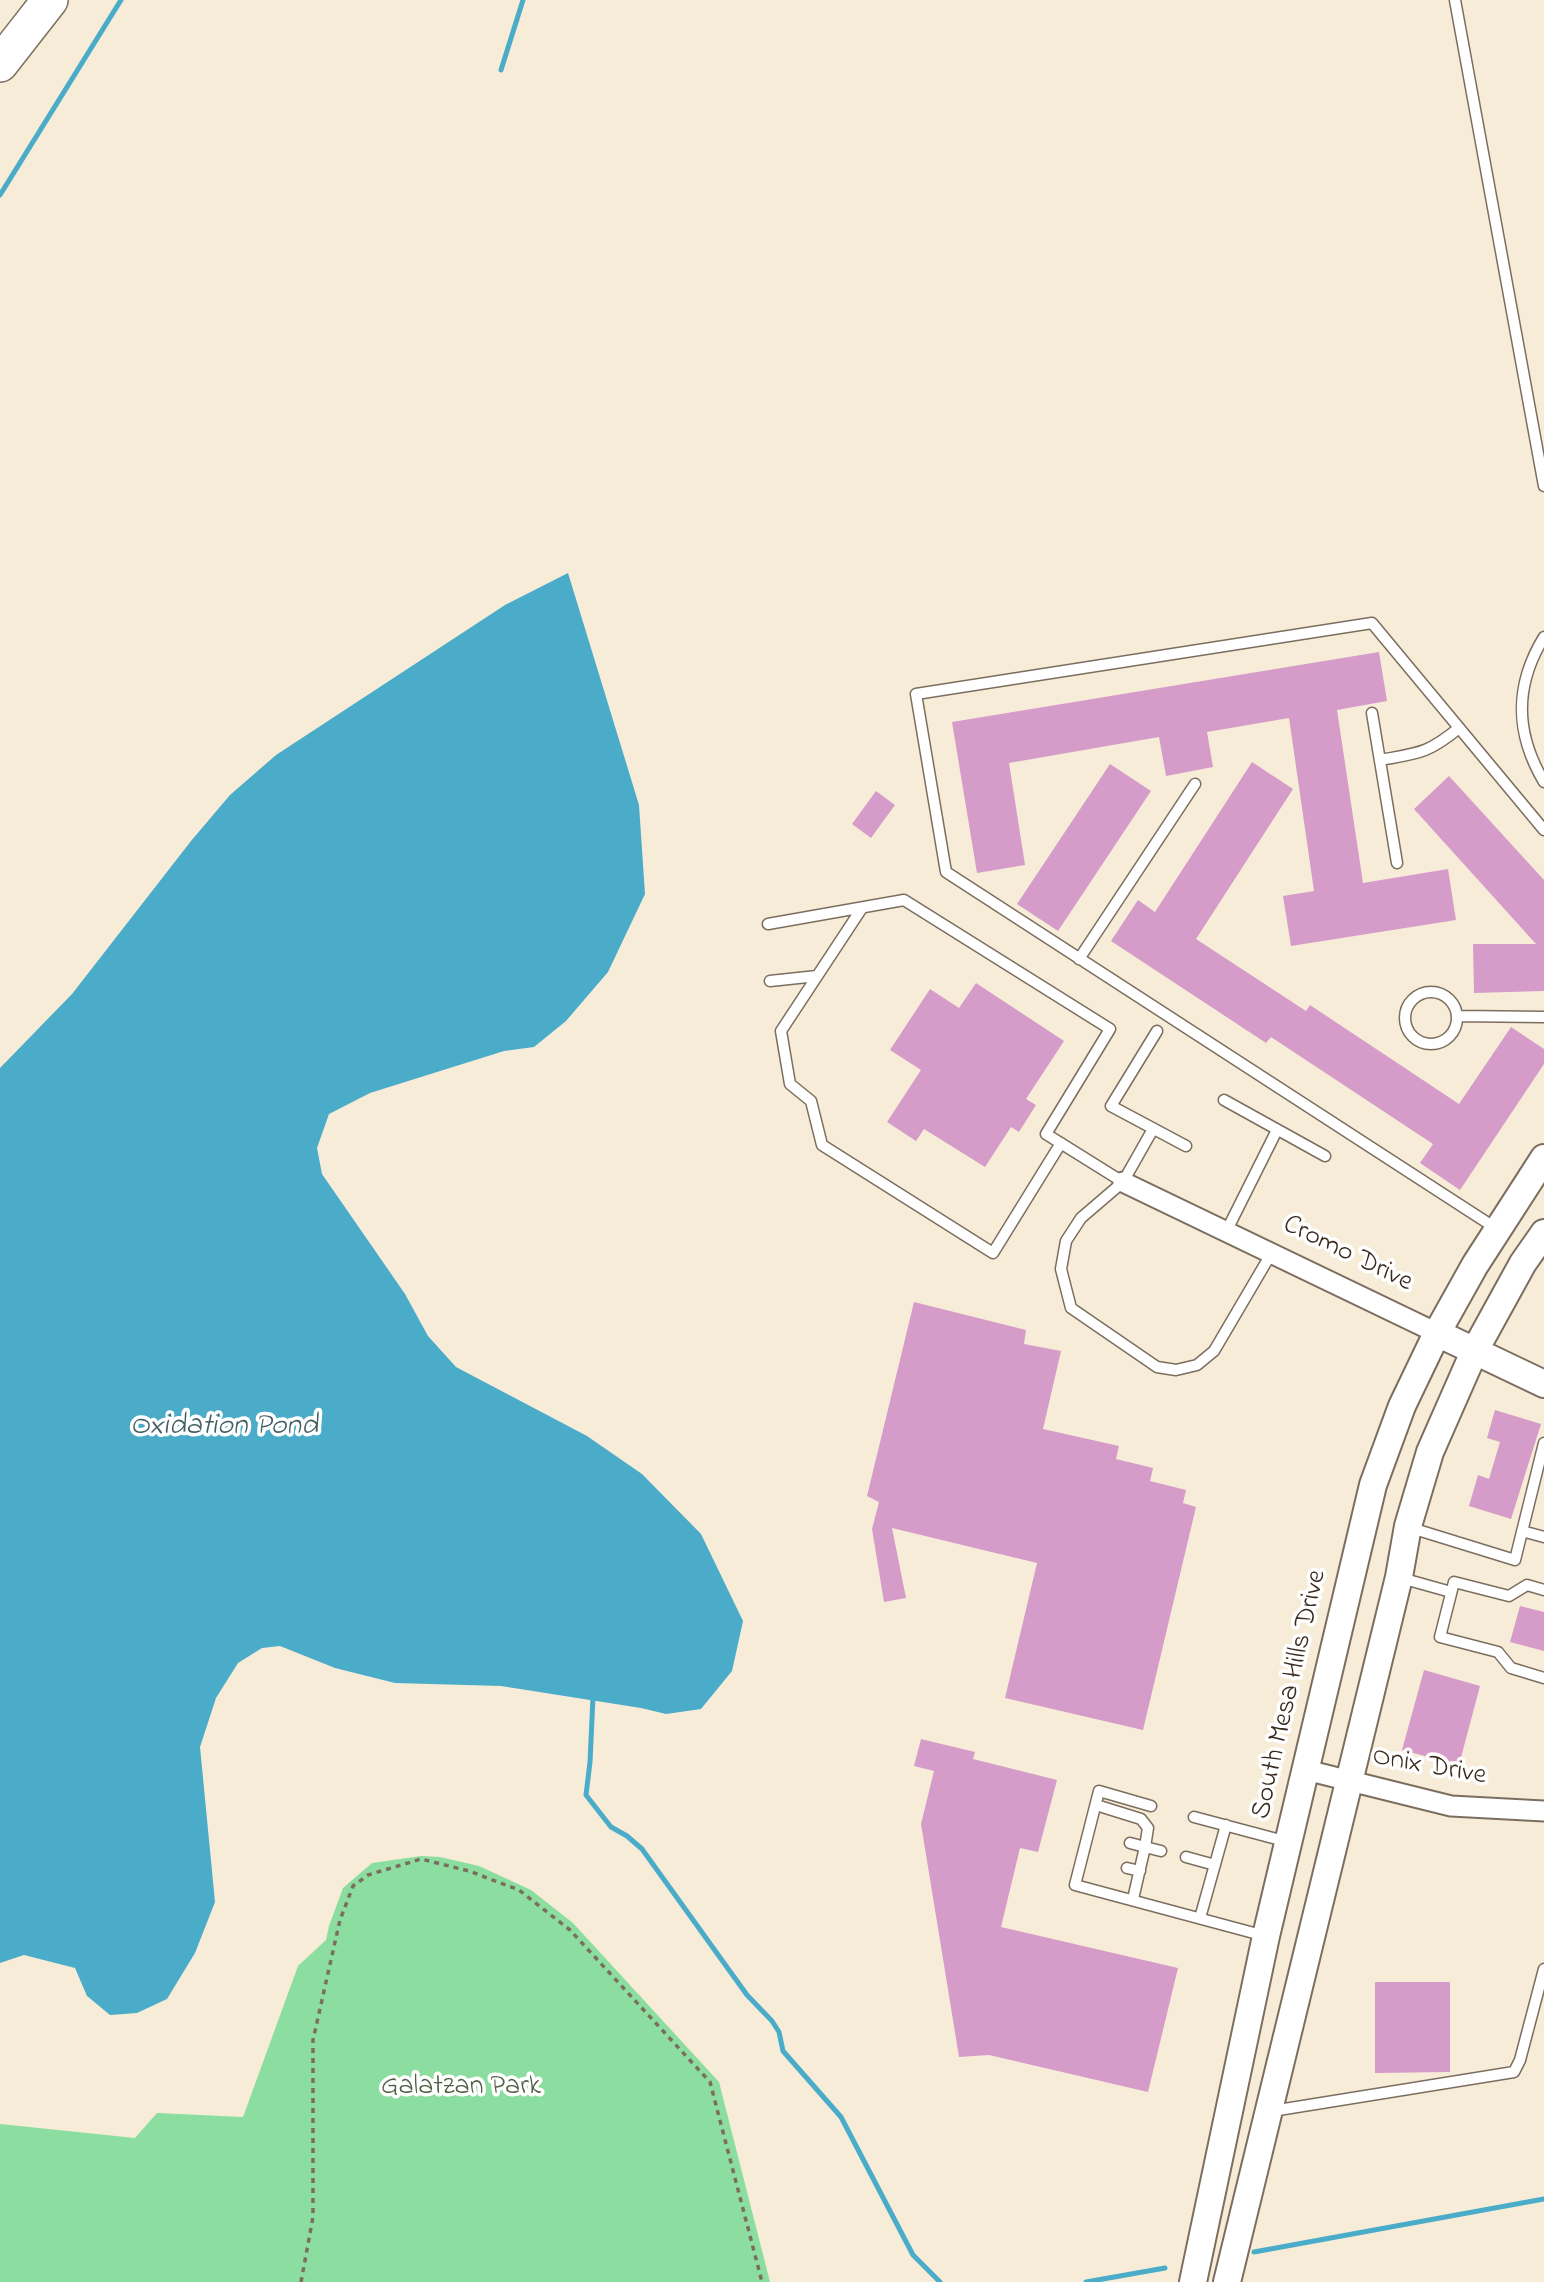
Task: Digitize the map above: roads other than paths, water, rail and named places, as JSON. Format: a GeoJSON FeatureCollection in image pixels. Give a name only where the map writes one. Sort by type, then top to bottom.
{"type":"FeatureCollection","features":[{"type":"Feature","properties":{"kind":"highway"},"geometry":{"type":"LineString","coordinates":[[5,58],[39,0]]}},
{"type":"Feature","properties":{"kind":"highway"},"geometry":{"type":"LineString","coordinates":[[5,58],[50,0]]}},
{"type":"Feature","properties":{"kind":"street","name":"South Mesa Hills Drive"},"geometry":{"type":"LineString","coordinates":[[1192,2282],[1266,1936],[1373,1485],[1402,1406],[1437,1334],[1498,1229],[1544,1158]]}},
{"type":"Feature","properties":{"kind":"street","name":"Cromo Drive"},"geometry":{"type":"LineString","coordinates":[[1123,1182],[1544,1384]]}},
{"type":"Feature","properties":{"kind":"street"},"geometry":{"type":"LineString","coordinates":[[1227,2282],[1399,1577],[1408,1526],[1430,1452],[1474,1352],[1523,1263],[1544,1233]]}},
{"type":"Feature","properties":{"kind":"street","name":"Onix Drive"},"geometry":{"type":"LineString","coordinates":[[1306,1770],[1451,1806],[1544,1811]]}},
{"type":"Feature","properties":{"kind":"lane"},"geometry":{"type":"LineString","coordinates":[[1455,0],[1544,486]]}},
{"type":"Feature","properties":{"kind":"lane"},"geometry":{"type":"LineString","coordinates":[[1498,1229],[946,872],[916,694],[1371,623],[1544,830]]}},
{"type":"Feature","properties":{"kind":"lane"},"geometry":{"type":"LineString","coordinates":[[1544,637],[1529,666],[1521,710],[1528,749],[1544,782]]}},
{"type":"Feature","properties":{"kind":"lane"},"geometry":{"type":"LineString","coordinates":[[1372,713],[1397,863]]}},
{"type":"Feature","properties":{"kind":"lane"},"geometry":{"type":"LineString","coordinates":[[1380,760],[1437,746],[1459,728]]}},
{"type":"Feature","properties":{"kind":"lane"},"geometry":{"type":"LineString","coordinates":[[1079,959],[1195,784]]}},
{"type":"Feature","properties":{"kind":"lane"},"geometry":{"type":"LineString","coordinates":[[768,924],[904,901],[1110,1029],[1046,1134],[1123,1182]]}},
{"type":"Feature","properties":{"kind":"lane"},"geometry":{"type":"LineString","coordinates":[[862,908],[781,1031],[790,1084],[811,1101],[822,1145],[993,1253],[1062,1143]]}},
{"type":"Feature","properties":{"kind":"lane"},"geometry":{"type":"LineString","coordinates":[[770,981],[817,975]]}},
{"type":"Feature","properties":{"kind":"lane"},"geometry":{"type":"LineString","coordinates":[[1429,992],[1438,992],[1452,1001],[1458,1016],[1457,1025],[1446,1040],[1429,1044],[1413,1037],[1405,1020],[1406,1012],[1414,998],[1429,992]]}},
{"type":"Feature","properties":{"kind":"lane"},"geometry":{"type":"LineString","coordinates":[[1458,1016],[1544,1017]]}},
{"type":"Feature","properties":{"kind":"lane"},"geometry":{"type":"LineString","coordinates":[[1157,1031],[1111,1106],[1186,1146]]}},
{"type":"Feature","properties":{"kind":"lane"},"geometry":{"type":"LineString","coordinates":[[1224,1100],[1325,1156]]}},
{"type":"Feature","properties":{"kind":"lane"},"geometry":{"type":"LineString","coordinates":[[1153,1129],[1123,1182],[1081,1218],[1066,1241],[1061,1269],[1071,1308],[1157,1367],[1176,1370],[1197,1365],[1214,1351],[1271,1254]]}},
{"type":"Feature","properties":{"kind":"lane"},"geometry":{"type":"LineString","coordinates":[[1226,1231],[1277,1130]]}},
{"type":"Feature","properties":{"kind":"lane"},"geometry":{"type":"LineString","coordinates":[[1408,1526],[1515,1560],[1544,1443]]}},
{"type":"Feature","properties":{"kind":"lane"},"geometry":{"type":"LineString","coordinates":[[1522,1531],[1544,1537]]}},
{"type":"Feature","properties":{"kind":"lane"},"geometry":{"type":"LineString","coordinates":[[1399,1577],[1451,1592]]}},
{"type":"Feature","properties":{"kind":"lane"},"geometry":{"type":"LineString","coordinates":[[1544,1590],[1527,1585],[1509,1596],[1454,1582],[1440,1637],[1498,1652],[1511,1668],[1544,1678]]}},
{"type":"Feature","properties":{"kind":"lane"},"geometry":{"type":"LineString","coordinates":[[1151,1805],[1099,1791],[1087,1858],[1075,1885],[1266,1936]]}},
{"type":"Feature","properties":{"kind":"lane"},"geometry":{"type":"LineString","coordinates":[[1096,1805],[1141,1819],[1148,1828],[1133,1899]]}},
{"type":"Feature","properties":{"kind":"lane"},"geometry":{"type":"LineString","coordinates":[[1194,1817],[1289,1842]]}},
{"type":"Feature","properties":{"kind":"lane"},"geometry":{"type":"LineString","coordinates":[[1200,1918],[1226,1825]]}},
{"type":"Feature","properties":{"kind":"lane"},"geometry":{"type":"LineString","coordinates":[[1130,1843],[1161,1851]]}},
{"type":"Feature","properties":{"kind":"lane"},"geometry":{"type":"LineString","coordinates":[[1186,1857],[1215,1865]]}},
{"type":"Feature","properties":{"kind":"lane"},"geometry":{"type":"LineString","coordinates":[[1127,1868],[1140,1871]]}},
{"type":"Feature","properties":{"kind":"lane"},"geometry":{"type":"LineString","coordinates":[[1268,2111],[1514,2072],[1520,2060],[1544,1969]]}},
{"type":"Feature","properties":{"kind":"water","name":"Oxidation Pond"},"geometry":{"type":"Polygon","coordinates":[[[568,573],[639,805],[645,894],[608,972],[566,1021],[534,1047],[504,1051],[370,1093],[329,1114],[317,1148],[322,1174],[405,1294],[428,1336],[456,1367],[587,1436],[642,1474],[701,1534],[743,1621],[732,1671],[701,1709],[666,1714],[501,1686],[395,1683],[335,1668],[280,1646],[262,1648],[238,1663],[216,1698],[200,1747],[215,1902],[195,1953],[167,1999],[137,2013],[110,2015],[87,1996],[75,1968],[24,1955],[0,1963],[0,1068],[72,994],[230,795],[276,755],[505,605],[568,573]]]}},
{"type":"Feature","properties":{"kind":"waterway"},"geometry":{"type":"LineString","coordinates":[[0,195],[121,0]]}},
{"type":"Feature","properties":{"kind":"waterway"},"geometry":{"type":"LineString","coordinates":[[501,70],[523,0]]}},
{"type":"Feature","properties":{"kind":"waterway"},"geometry":{"type":"LineString","coordinates":[[590,1695],[593,1697],[586,1795],[611,1827],[642,1849],[747,1995],[772,2021],[779,2032],[783,2051],[841,2117],[913,2255],[940,2282]]}},
{"type":"Feature","properties":{"kind":"waterway"},"geometry":{"type":"LineString","coordinates":[[1254,2252],[1544,2199]]}},
{"type":"Feature","properties":{"kind":"waterway"},"geometry":{"type":"LineString","coordinates":[[1086,2282],[1165,2268]]}},
{"type":"Feature","properties":{"kind":"park label","name":"Galatzan Park"},"geometry":{"type":"Point","coordinates":[461,2088]}}]}
